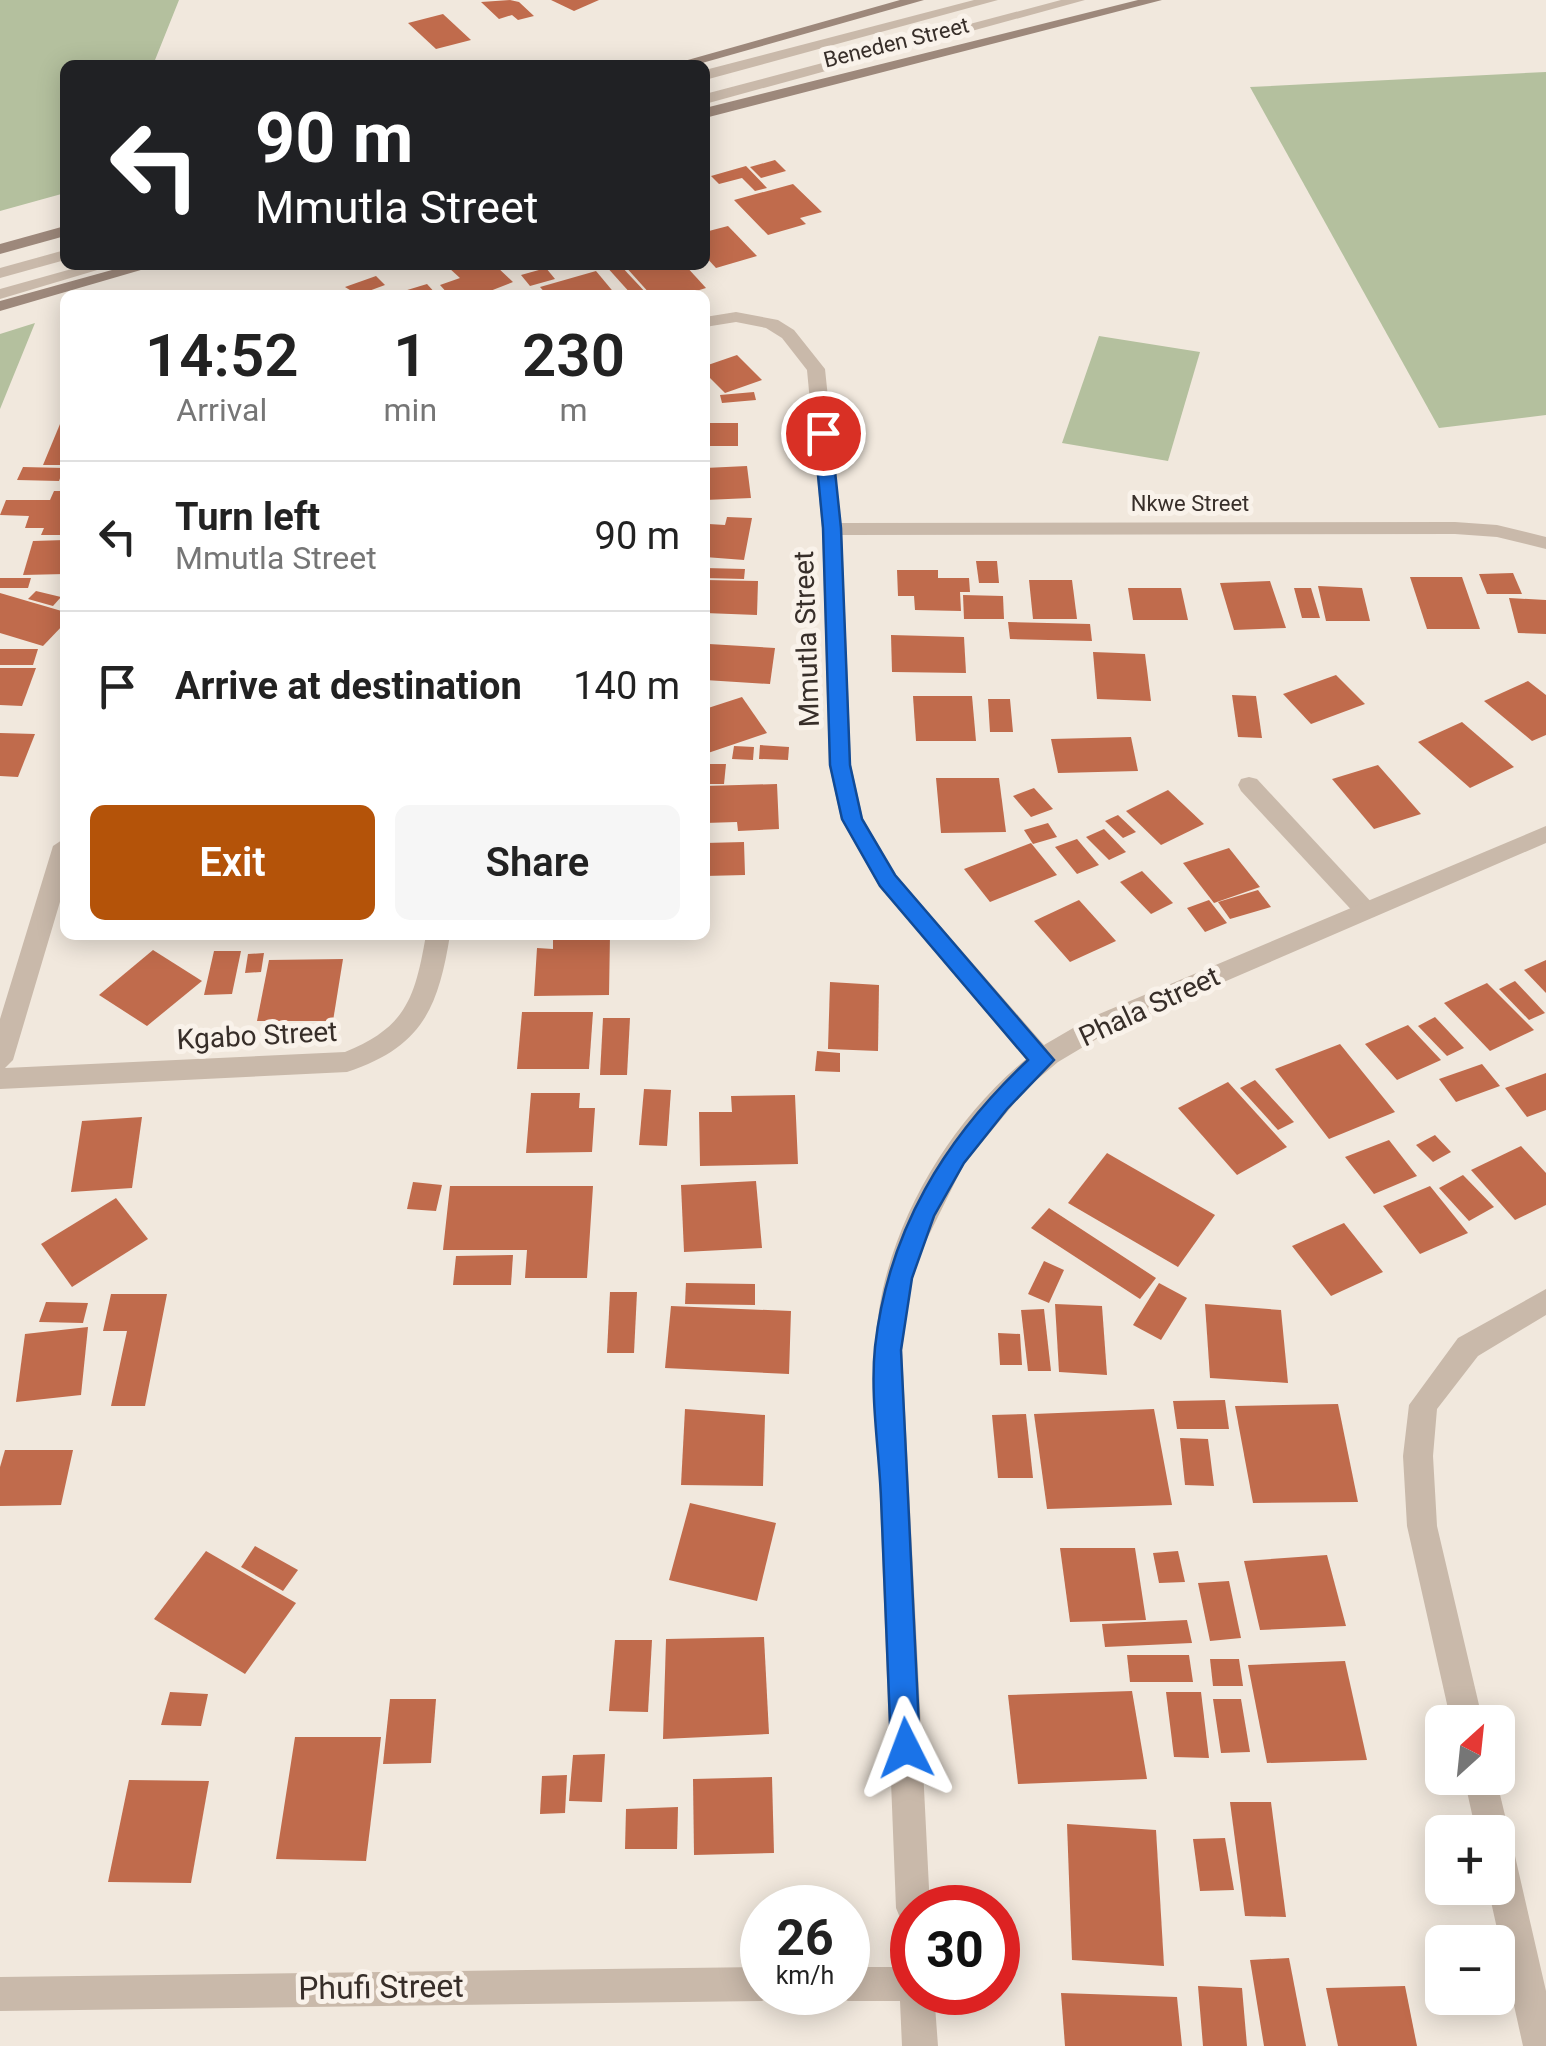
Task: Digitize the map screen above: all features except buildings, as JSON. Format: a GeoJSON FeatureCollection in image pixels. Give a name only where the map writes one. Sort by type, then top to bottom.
{"type":"FeatureCollection","features":[{"type":"Feature","properties":{"kind":"main road","name":"Beneden Street"},"geometry":{"type":"LineString","coordinates":[[696,60],[917,0]]}},
{"type":"Feature","properties":{"kind":"main road","name":"Beneden Street"},"geometry":{"type":"LineString","coordinates":[[710,112],[1155,0]]}},
{"type":"Feature","properties":{"kind":"main road"},"geometry":{"type":"LineString","coordinates":[[0,249],[60,232]]}},
{"type":"Feature","properties":{"kind":"main road"},"geometry":{"type":"LineString","coordinates":[[0,306],[131,270]]}},
{"type":"Feature","properties":{"kind":"street"},"geometry":{"type":"LineString","coordinates":[[710,74],[991,0]]}},
{"type":"Feature","properties":{"kind":"street"},"geometry":{"type":"LineString","coordinates":[[710,98],[1078,0]]}},
{"type":"Feature","properties":{"kind":"street"},"geometry":{"type":"LineString","coordinates":[[0,273],[60,256]]}},
{"type":"Feature","properties":{"kind":"street"},"geometry":{"type":"LineString","coordinates":[[0,294],[88,270]]}},
{"type":"Feature","properties":{"kind":"street","name":"Mmutla Street"},"geometry":{"type":"LineString","coordinates":[[710,321],[736,317],[762,321],[788,334],[816,369],[832,528],[840,765],[852,819],[888,880],[1042,1060]]}},
{"type":"Feature","properties":{"kind":"street","name":"Nkwe Street"},"geometry":{"type":"LineString","coordinates":[[832,528],[1455,528],[1497,530],[1546,543]]}},
{"type":"Feature","properties":{"kind":"street"},"geometry":{"type":"LineString","coordinates":[[1249,785],[1366,911]]}},
{"type":"Feature","properties":{"kind":"street","name":"Phala Street"},"geometry":{"type":"LineString","coordinates":[[912,1885],[888,1370],[890,1332],[899,1278],[922,1214],[955,1156],[999,1102],[1042,1060],[1101,1024],[1546,834]]}},
{"type":"Feature","properties":{"kind":"street"},"geometry":{"type":"LineString","coordinates":[[0,1060],[60,862]]}},
{"type":"Feature","properties":{"kind":"street","name":"Kgabo Street"},"geometry":{"type":"LineString","coordinates":[[0,1080],[346,1062],[379,1051],[406,1031],[422,1009],[437,940]]}},
{"type":"Feature","properties":{"kind":"street"},"geometry":{"type":"LineString","coordinates":[[1463,1705],[1422,1526],[1418,1456],[1423,1405],[1468,1347],[1546,1300]]}},
{"type":"Feature","properties":{"kind":"street"},"geometry":{"type":"LineString","coordinates":[[1509,1905],[1541,2046]]}},
{"type":"Feature","properties":{"kind":"street","name":"Phufi Street"},"geometry":{"type":"LineString","coordinates":[[0,1994],[740,1984]]}},
{"type":"Feature","properties":{"kind":"street"},"geometry":{"type":"LineString","coordinates":[[918,2015],[920,2046]]}},
{"type":"Feature","properties":{"kind":"green space"},"geometry":{"type":"Polygon","coordinates":[[[0,0],[179,0],[155,60],[60,60],[60,194],[0,211],[0,0]]]}},
{"type":"Feature","properties":{"kind":"green space"},"geometry":{"type":"Polygon","coordinates":[[[1546,72],[1546,415],[1439,428],[1250,87],[1546,72]]]}},
{"type":"Feature","properties":{"kind":"green space"},"geometry":{"type":"Polygon","coordinates":[[[35,323],[0,409],[0,334],[35,323]]]}},
{"type":"Feature","properties":{"kind":"green space"},"geometry":{"type":"Polygon","coordinates":[[[1099,336],[1200,352],[1168,461],[1062,443],[1099,336]]]}},
{"type":"Feature","properties":{"kind":"route"},"geometry":{"type":"LineString","coordinates":[[823,433],[832,528],[840,765],[852,819],[888,880],[1042,1060],[999,1102],[955,1156],[922,1214],[899,1278],[888,1350],[906,1748]]}}]}
